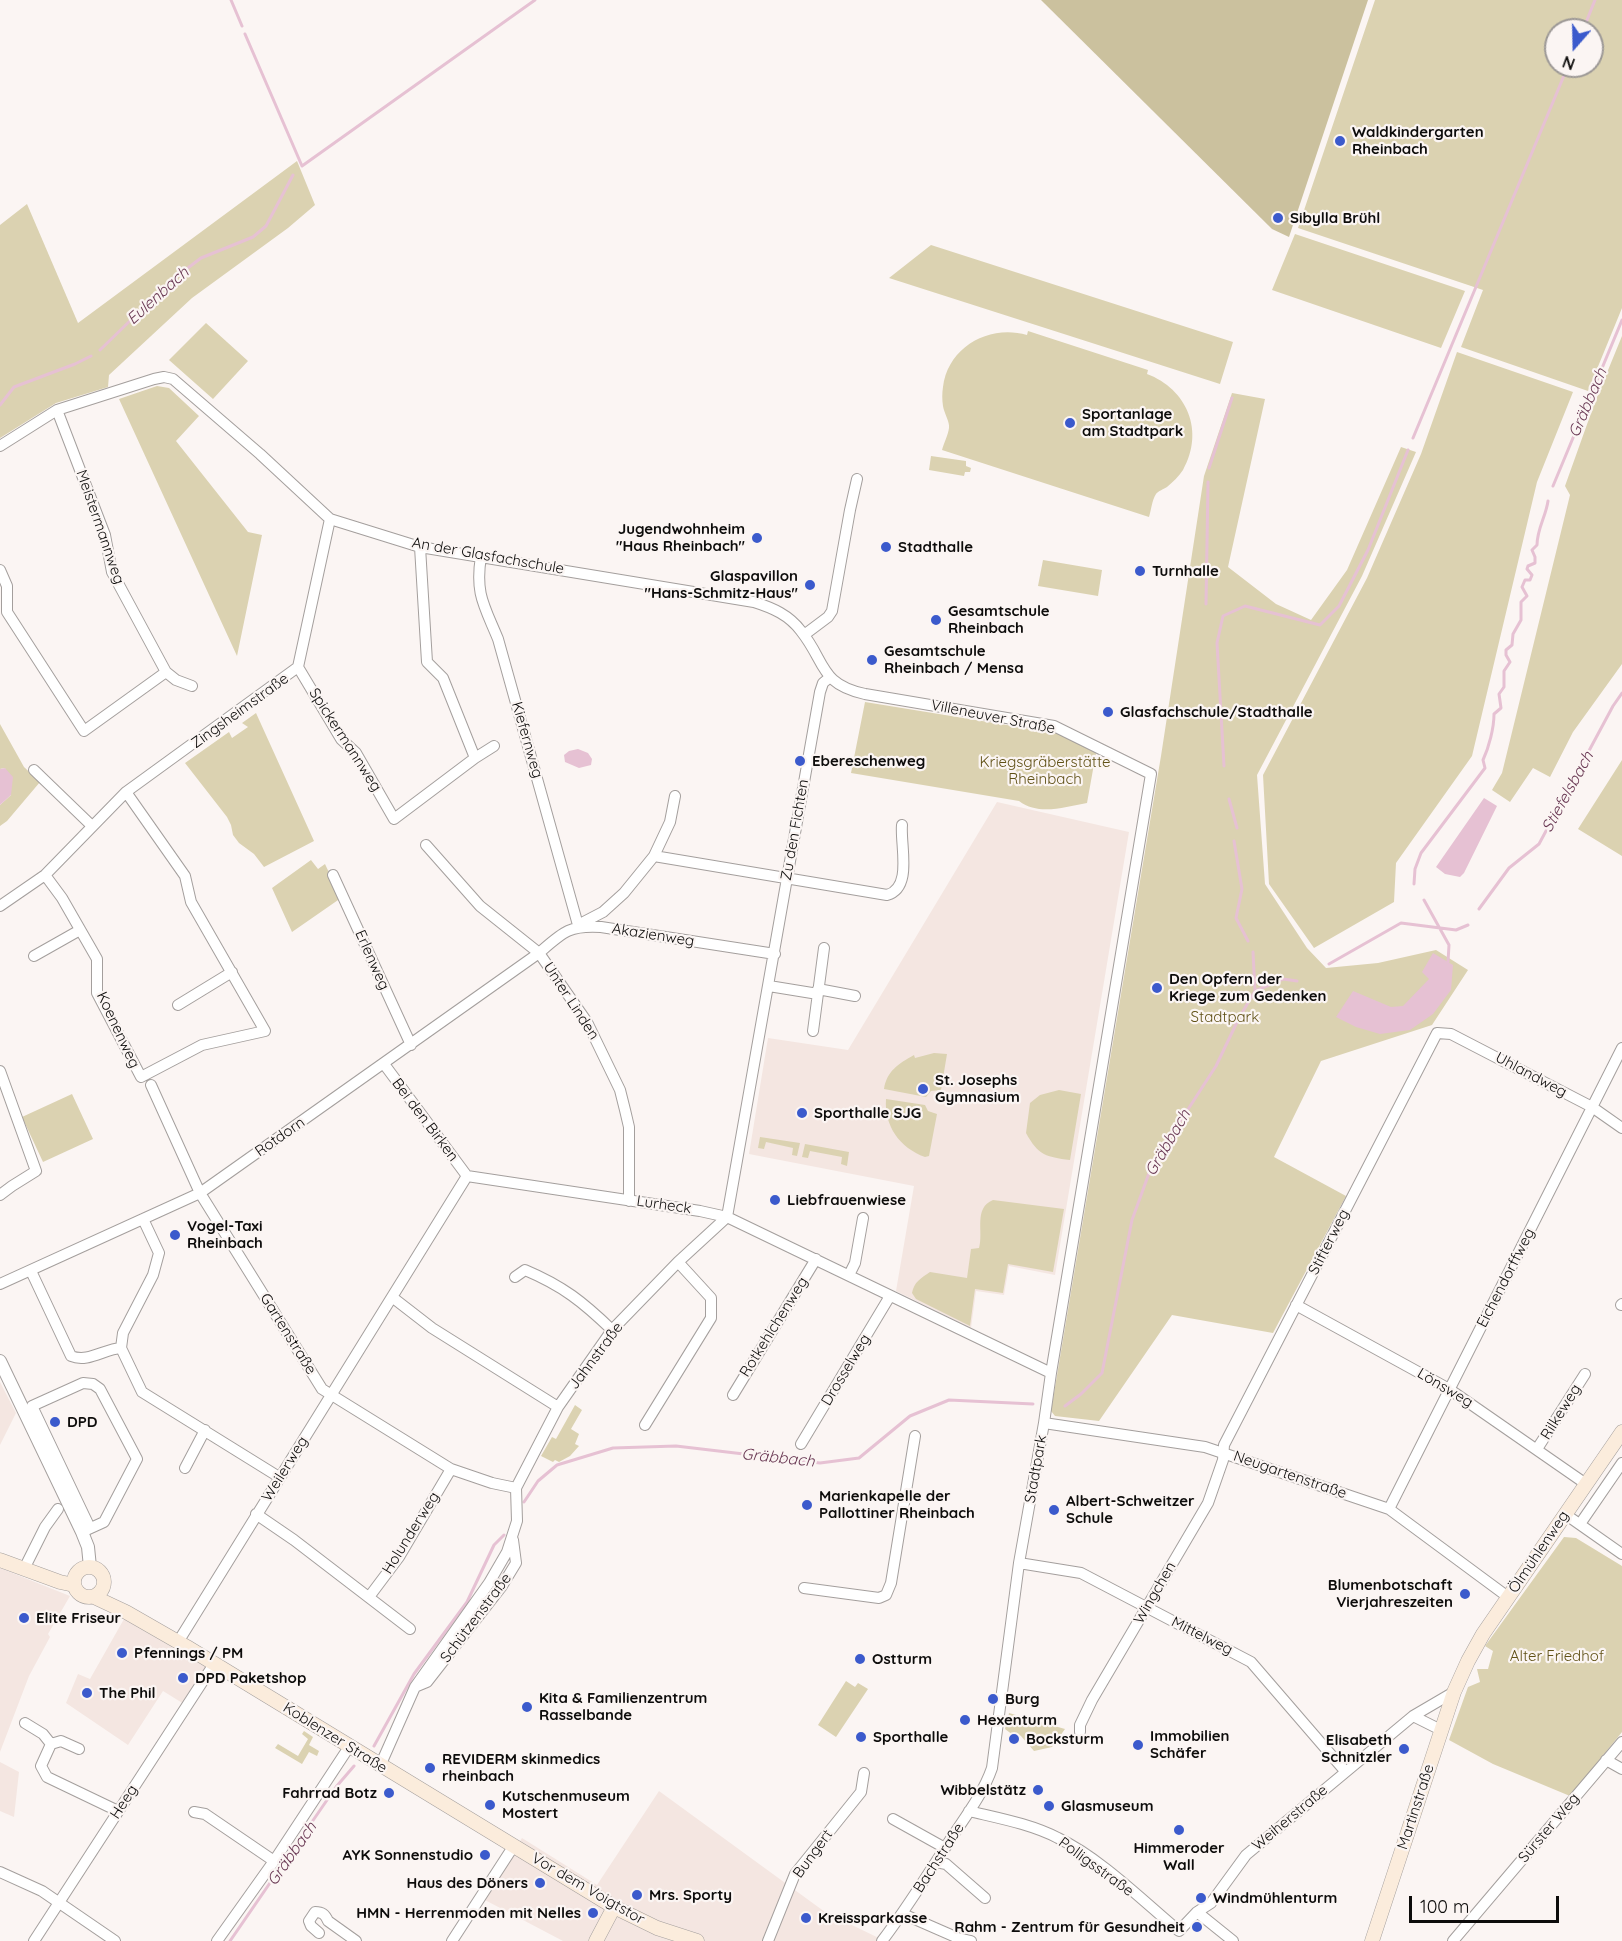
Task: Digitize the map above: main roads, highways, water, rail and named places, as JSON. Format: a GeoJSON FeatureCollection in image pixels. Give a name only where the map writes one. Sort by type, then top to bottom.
{"type":"FeatureCollection","features":[{"type":"Feature","properties":{"kind":"main road","name":"Ölmühlenweg"},"geometry":{"type":"LineString","coordinates":[[1462,1674],[1483,1634],[1622,1432]]}},
{"type":"Feature","properties":{"kind":"main road"},"geometry":{"type":"LineString","coordinates":[[0,1560],[74,1585]]}},
{"type":"Feature","properties":{"kind":"main road"},"geometry":{"type":"LineString","coordinates":[[95,1568],[103,1575],[104,1585],[101,1592],[94,1597],[84,1597],[79,1594],[74,1585],[76,1574],[80,1570],[95,1568]]}},
{"type":"Feature","properties":{"kind":"main road","name":"Koblenzer Straße"},"geometry":{"type":"LineString","coordinates":[[104,1585],[126,1612]]}},
{"type":"Feature","properties":{"kind":"main road","name":"Koblenzer Straße"},"geometry":{"type":"LineString","coordinates":[[94,1597],[126,1612],[178,1642],[513,1847]]}},
{"type":"Feature","properties":{"kind":"main road","name":"Martinstraße"},"geometry":{"type":"LineString","coordinates":[[1372,1941],[1441,1730],[1462,1674]]}},
{"type":"Feature","properties":{"kind":"main road","name":"Vor dem Voigtstor"},"geometry":{"type":"LineString","coordinates":[[513,1847],[614,1907],[657,1928],[697,1941]]}},
{"type":"Feature","properties":{"kind":"main road"},"geometry":{"type":"LineString","coordinates":[[596,1941],[614,1907]]}},
{"type":"Feature","properties":{"kind":"waterway","name":"Eulenbach"},"geometry":{"type":"LineString","coordinates":[[231,0],[242,26]]}},
{"type":"Feature","properties":{"kind":"waterway"},"geometry":{"type":"LineString","coordinates":[[245,34],[302,166],[535,0]]}},
{"type":"Feature","properties":{"kind":"waterway"},"geometry":{"type":"LineString","coordinates":[[1588,18],[1595,0]]}},
{"type":"Feature","properties":{"kind":"waterway"},"geometry":{"type":"LineString","coordinates":[[1413,438],[1563,78]]}},
{"type":"Feature","properties":{"kind":"waterway","name":"Eulenbach"},"geometry":{"type":"LineString","coordinates":[[100,350],[172,280],[201,258],[253,237],[266,226],[293,175]]}},
{"type":"Feature","properties":{"kind":"waterway","name":"Gräbbach"},"geometry":{"type":"LineString","coordinates":[[1553,486],[1622,320]]}},
{"type":"Feature","properties":{"kind":"waterway","name":"Eulenbach"},"geometry":{"type":"LineString","coordinates":[[0,405],[14,387],[91,356]]}},
{"type":"Feature","properties":{"kind":"waterway"},"geometry":{"type":"LineString","coordinates":[[1209,468],[1232,398]]}},
{"type":"Feature","properties":{"kind":"waterway"},"geometry":{"type":"LineString","coordinates":[[1224,766],[1217,643],[1223,616],[1245,606],[1320,625],[1339,606],[1368,550],[1408,450]]}},
{"type":"Feature","properties":{"kind":"waterway"},"geometry":{"type":"LineString","coordinates":[[1206,604],[1208,482]]}},
{"type":"Feature","properties":{"kind":"waterway","name":"Gräbbach"},"geometry":{"type":"LineString","coordinates":[[1414,884],[1415,869],[1421,853],[1485,768],[1483,760],[1491,737],[1494,714],[1501,708],[1499,694],[1504,687],[1504,671],[1510,662],[1506,650],[1512,645],[1513,634],[1521,620],[1521,602],[1527,596],[1522,587],[1525,580],[1530,580],[1532,575],[1527,569],[1535,563],[1532,550],[1537,545],[1538,533],[1548,501]]}},
{"type":"Feature","properties":{"kind":"waterway","name":"Stiefelsbach"},"geometry":{"type":"LineString","coordinates":[[1479,909],[1509,868],[1539,844],[1622,693]]}},
{"type":"Feature","properties":{"kind":"waterway"},"geometry":{"type":"LineString","coordinates":[[1229,799],[1237,828]]}},
{"type":"Feature","properties":{"kind":"waterway"},"geometry":{"type":"LineString","coordinates":[[1234,841],[1242,889],[1236,918],[1248,941]]}},
{"type":"Feature","properties":{"kind":"waterway","name":"Stiefelsbach"},"geometry":{"type":"LineString","coordinates":[[1424,900],[1449,945],[1448,962]]}},
{"type":"Feature","properties":{"kind":"waterway","name":"Gräbbach"},"geometry":{"type":"LineString","coordinates":[[1329,964],[1401,923],[1456,930],[1468,925]]}},
{"type":"Feature","properties":{"kind":"waterway"},"geometry":{"type":"LineString","coordinates":[[1253,952],[1255,991]]}},
{"type":"Feature","properties":{"kind":"waterway","name":"Gräbbach"},"geometry":{"type":"LineString","coordinates":[[1065,1406],[1102,1373],[1132,1220],[1152,1165],[1216,1066],[1255,991],[1283,979],[1297,981]]}},
{"type":"Feature","properties":{"kind":"waterway","name":"Gräbbach"},"geometry":{"type":"LineString","coordinates":[[524,1502],[538,1481],[557,1465],[613,1448],[676,1446],[820,1463],[859,1458],[910,1416],[949,1400],[1033,1404]]}},
{"type":"Feature","properties":{"kind":"waterway","name":"Gräbbach"},"geometry":{"type":"LineString","coordinates":[[374,1746],[414,1674],[467,1602],[494,1545],[504,1535]]}},
{"type":"Feature","properties":{"kind":"waterway","name":"Gräbbach"},"geometry":{"type":"LineString","coordinates":[[230,1941],[336,1787],[354,1766]]}},
{"type":"Feature","properties":{"kind":"place","name":"Waldkindergarten Rheinbach"},"geometry":{"type":"Point","coordinates":[1340,141]}},
{"type":"Feature","properties":{"kind":"place","name":"Sibylla Brühl"},"geometry":{"type":"Point","coordinates":[1278,218]}},
{"type":"Feature","properties":{"kind":"place","name":"Sportanlage am Stadtpark"},"geometry":{"type":"Point","coordinates":[1070,423]}},
{"type":"Feature","properties":{"kind":"place","name":"Jugendwohnheim \"Haus Rheinbach\""},"geometry":{"type":"Point","coordinates":[757,538]}},
{"type":"Feature","properties":{"kind":"place","name":"Stadthalle"},"geometry":{"type":"Point","coordinates":[886,547]}},
{"type":"Feature","properties":{"kind":"place","name":"Turnhalle"},"geometry":{"type":"Point","coordinates":[1140,571]}},
{"type":"Feature","properties":{"kind":"place","name":"Glaspavillon \"Hans-Schmitz-Haus\""},"geometry":{"type":"Point","coordinates":[810,585]}},
{"type":"Feature","properties":{"kind":"place","name":"Gesamtschule Rheinbach"},"geometry":{"type":"Point","coordinates":[936,620]}},
{"type":"Feature","properties":{"kind":"place","name":"Gesamtschule Rheinbach / Mensa"},"geometry":{"type":"Point","coordinates":[872,660]}},
{"type":"Feature","properties":{"kind":"place","name":"Glasfachschule/Stadthalle"},"geometry":{"type":"Point","coordinates":[1108,712]}},
{"type":"Feature","properties":{"kind":"place","name":"Ebereschenweg"},"geometry":{"type":"Point","coordinates":[800,761]}},
{"type":"Feature","properties":{"kind":"place","name":"Den Opfern der Kriege zum Gedenken"},"geometry":{"type":"Point","coordinates":[1157,988]}},
{"type":"Feature","properties":{"kind":"place","name":"St. Josephs Gymnasium"},"geometry":{"type":"Point","coordinates":[923,1089]}},
{"type":"Feature","properties":{"kind":"place","name":"Sporthalle SJG"},"geometry":{"type":"Point","coordinates":[802,1113]}},
{"type":"Feature","properties":{"kind":"place","name":"Liebfrauenwiese"},"geometry":{"type":"Point","coordinates":[775,1200]}},
{"type":"Feature","properties":{"kind":"place","name":"Vogel-Taxi Rheinbach"},"geometry":{"type":"Point","coordinates":[175,1235]}},
{"type":"Feature","properties":{"kind":"place","name":"DPD"},"geometry":{"type":"Point","coordinates":[55,1422]}},
{"type":"Feature","properties":{"kind":"place","name":"Marienkapelle der Pallottiner Rheinbach"},"geometry":{"type":"Point","coordinates":[807,1505]}},
{"type":"Feature","properties":{"kind":"place","name":"Albert-Schweitzer Schule"},"geometry":{"type":"Point","coordinates":[1054,1510]}},
{"type":"Feature","properties":{"kind":"place","name":"Blumenbotschaft Vierjahreszeiten"},"geometry":{"type":"Point","coordinates":[1465,1594]}},
{"type":"Feature","properties":{"kind":"place","name":"Elite Friseur"},"geometry":{"type":"Point","coordinates":[24,1618]}},
{"type":"Feature","properties":{"kind":"place","name":"Pfennings / PM"},"geometry":{"type":"Point","coordinates":[122,1653]}},
{"type":"Feature","properties":{"kind":"place","name":"Ostturm"},"geometry":{"type":"Point","coordinates":[860,1659]}},
{"type":"Feature","properties":{"kind":"place","name":"DPD Paketshop"},"geometry":{"type":"Point","coordinates":[183,1678]}},
{"type":"Feature","properties":{"kind":"place","name":"The Phil"},"geometry":{"type":"Point","coordinates":[87,1693]}},
{"type":"Feature","properties":{"kind":"place","name":"Burg"},"geometry":{"type":"Point","coordinates":[993,1699]}},
{"type":"Feature","properties":{"kind":"place","name":"Kita & Familienzentrum Rasselbande"},"geometry":{"type":"Point","coordinates":[527,1707]}},
{"type":"Feature","properties":{"kind":"place","name":"Hexenturm"},"geometry":{"type":"Point","coordinates":[965,1720]}},
{"type":"Feature","properties":{"kind":"place","name":"Sporthalle"},"geometry":{"type":"Point","coordinates":[861,1737]}},
{"type":"Feature","properties":{"kind":"place","name":"Bocksturm"},"geometry":{"type":"Point","coordinates":[1014,1739]}},
{"type":"Feature","properties":{"kind":"place","name":"Immobilien Schäfer"},"geometry":{"type":"Point","coordinates":[1138,1745]}},
{"type":"Feature","properties":{"kind":"place","name":"Elisabeth Schnitzler"},"geometry":{"type":"Point","coordinates":[1404,1749]}},
{"type":"Feature","properties":{"kind":"place","name":"REVIDERM skinmedics rheinbach"},"geometry":{"type":"Point","coordinates":[430,1768]}},
{"type":"Feature","properties":{"kind":"place","name":"Wibbelstätz"},"geometry":{"type":"Point","coordinates":[1038,1790]}},
{"type":"Feature","properties":{"kind":"place","name":"Fahrrad Botz"},"geometry":{"type":"Point","coordinates":[389,1793]}},
{"type":"Feature","properties":{"kind":"place","name":"Kutschenmuseum Mostert"},"geometry":{"type":"Point","coordinates":[490,1805]}},
{"type":"Feature","properties":{"kind":"place","name":"Glasmuseum"},"geometry":{"type":"Point","coordinates":[1049,1806]}},
{"type":"Feature","properties":{"kind":"place","name":"Himmeroder Wall"},"geometry":{"type":"Point","coordinates":[1179,1830]}},
{"type":"Feature","properties":{"kind":"place","name":"AYK Sonnenstudio"},"geometry":{"type":"Point","coordinates":[485,1855]}},
{"type":"Feature","properties":{"kind":"place","name":"Haus des Döners"},"geometry":{"type":"Point","coordinates":[540,1883]}},
{"type":"Feature","properties":{"kind":"place","name":"Mrs. Sporty"},"geometry":{"type":"Point","coordinates":[637,1895]}},
{"type":"Feature","properties":{"kind":"place","name":"Windmühlenturm"},"geometry":{"type":"Point","coordinates":[1201,1898]}},
{"type":"Feature","properties":{"kind":"place","name":"HMN - Herrenmoden mit Nelles"},"geometry":{"type":"Point","coordinates":[593,1913]}},
{"type":"Feature","properties":{"kind":"place","name":"Kreissparkasse"},"geometry":{"type":"Point","coordinates":[806,1918]}},
{"type":"Feature","properties":{"kind":"place","name":"Rahm - Zentrum für Gesundheit"},"geometry":{"type":"Point","coordinates":[1197,1927]}},
{"type":"Feature","properties":{"kind":"park label","name":"Kriegsgräberstätte Rheinbach"},"geometry":{"type":"Point","coordinates":[1045,770]}},
{"type":"Feature","properties":{"kind":"park label","name":"Stadtpark"},"geometry":{"type":"Point","coordinates":[1225,1017]}},
{"type":"Feature","properties":{"kind":"park label","name":"Alter Friedhof"},"geometry":{"type":"Point","coordinates":[1557,1656]}}]}
